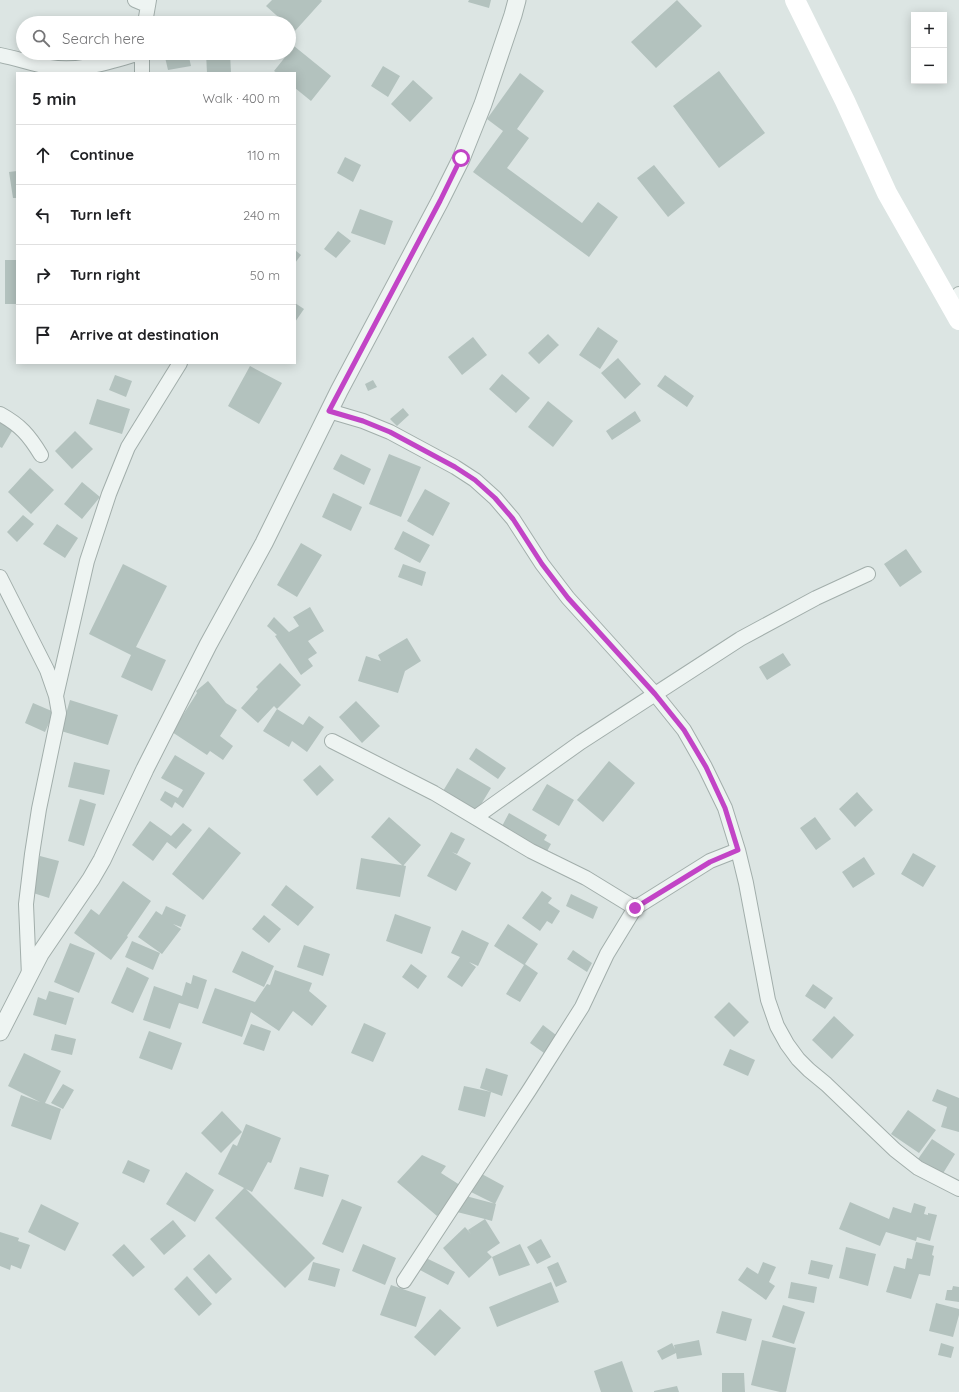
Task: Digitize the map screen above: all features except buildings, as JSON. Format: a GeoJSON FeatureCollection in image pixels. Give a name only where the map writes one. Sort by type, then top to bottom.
{"type":"FeatureCollection","features":[{"type":"Feature","properties":{"kind":"main road"},"geometry":{"type":"LineString","coordinates":[[795,0],[845,101],[887,193],[957,308]]}},
{"type":"Feature","properties":{"kind":"street"},"geometry":{"type":"LineString","coordinates":[[0,1032],[40,954],[91,879],[102,860],[145,769],[208,645],[264,543],[329,411],[440,201],[461,158],[483,104],[517,0]]}},
{"type":"Feature","properties":{"kind":"street"},"geometry":{"type":"LineString","coordinates":[[144,2],[145,16]]}},
{"type":"Feature","properties":{"kind":"street"},"geometry":{"type":"LineString","coordinates":[[0,55],[16,59]]}},
{"type":"Feature","properties":{"kind":"street"},"geometry":{"type":"LineString","coordinates":[[20,60],[48,67],[76,68],[115,60]]}},
{"type":"Feature","properties":{"kind":"street"},"geometry":{"type":"LineString","coordinates":[[141,60],[142,72]]}},
{"type":"Feature","properties":{"kind":"street"},"geometry":{"type":"LineString","coordinates":[[56,696],[87,561],[109,494],[128,447],[179,364]]}},
{"type":"Feature","properties":{"kind":"street"},"geometry":{"type":"LineString","coordinates":[[329,411],[363,421],[390,432],[455,467],[475,480],[495,498],[513,519],[542,564],[568,598],[655,694],[684,730],[706,767],[725,808],[746,883],[768,1000],[777,1026],[787,1044],[798,1059],[809,1070],[842,1099],[895,1150],[918,1168],[959,1189]]}},
{"type":"Feature","properties":{"kind":"street"},"geometry":{"type":"LineString","coordinates":[[0,414],[9,418],[26,434],[41,455]]}},
{"type":"Feature","properties":{"kind":"street"},"geometry":{"type":"LineString","coordinates":[[476,818],[581,742],[740,639],[816,598],[868,574]]}},
{"type":"Feature","properties":{"kind":"street"},"geometry":{"type":"LineString","coordinates":[[0,577],[47,670],[56,696],[59,713],[38,809],[26,904],[29,976]]}},
{"type":"Feature","properties":{"kind":"street"},"geometry":{"type":"LineString","coordinates":[[332,741],[434,793],[531,851],[586,878],[635,908]]}},
{"type":"Feature","properties":{"kind":"street"},"geometry":{"type":"LineString","coordinates":[[404,1282],[582,1007],[607,954],[635,908],[703,865],[738,850]]}},
{"type":"Feature","properties":{"kind":"route"},"geometry":{"type":"LineString","coordinates":[[461,158],[440,201],[329,411],[363,421],[390,432],[455,467],[475,480],[495,498],[513,519],[542,564],[568,598],[655,694],[684,730],[706,767],[725,808],[738,850],[722,856],[690,873],[635,908]]}}]}
